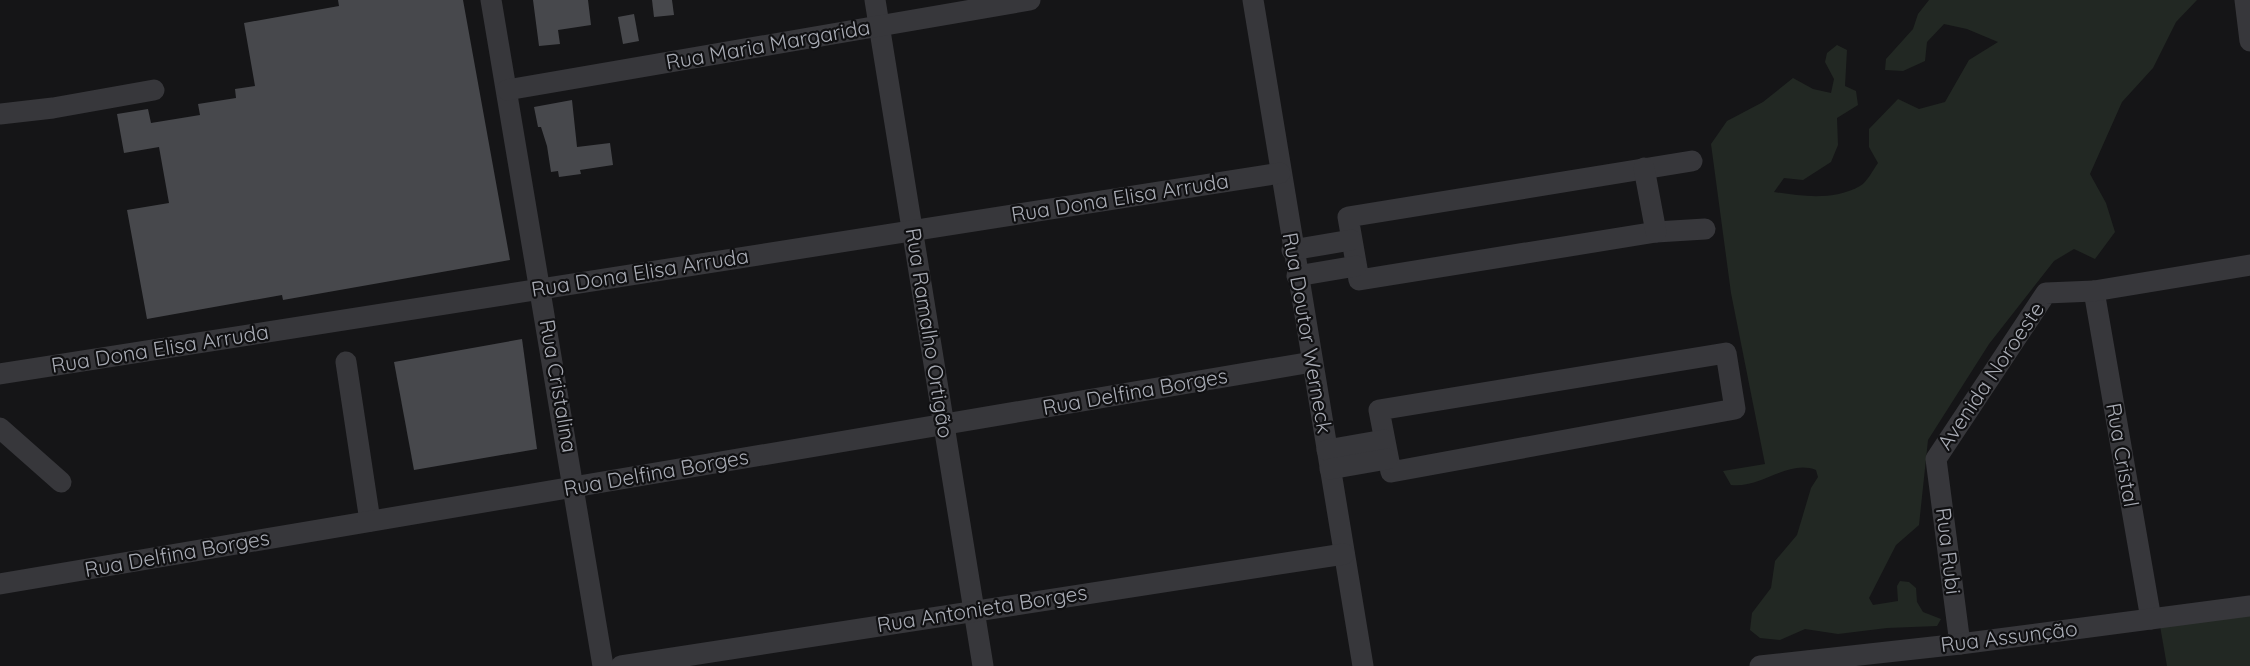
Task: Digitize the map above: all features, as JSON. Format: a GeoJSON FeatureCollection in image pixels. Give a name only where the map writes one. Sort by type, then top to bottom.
{"type":"FeatureCollection","features":[{"type":"Feature","properties":{"kind":"street","name":"Rua Cristalina"},"geometry":{"type":"LineString","coordinates":[[492,0],[575,487],[603,666]]}},
{"type":"Feature","properties":{"kind":"street","name":"Rua Ramalho Ortigão"},"geometry":{"type":"LineString","coordinates":[[875,0],[983,666]]}},
{"type":"Feature","properties":{"kind":"street","name":"Rua Maria Margarida"},"geometry":{"type":"LineString","coordinates":[[507,90],[1030,0]]}},
{"type":"Feature","properties":{"kind":"street","name":"Rua Doutor Werneck"},"geometry":{"type":"LineString","coordinates":[[1252,0],[1363,666]]}},
{"type":"Feature","properties":{"kind":"street"},"geometry":{"type":"LineString","coordinates":[[2245,5],[2250,41]]}},
{"type":"Feature","properties":{"kind":"street"},"geometry":{"type":"LineString","coordinates":[[0,114],[53,108],[154,90]]}},
{"type":"Feature","properties":{"kind":"street"},"geometry":{"type":"LineString","coordinates":[[1692,161],[1348,217],[1351,240],[1359,280],[1656,232],[1705,229]]}},
{"type":"Feature","properties":{"kind":"street"},"geometry":{"type":"LineString","coordinates":[[1644,168],[1656,232]]}},
{"type":"Feature","properties":{"kind":"street","name":"Rua Dona Elisa Arruda"},"geometry":{"type":"LineString","coordinates":[[0,374],[1280,173]]}},
{"type":"Feature","properties":{"kind":"street"},"geometry":{"type":"LineString","coordinates":[[1293,250],[1351,240]]}},
{"type":"Feature","properties":{"kind":"street"},"geometry":{"type":"LineString","coordinates":[[2094,291],[2250,265]]}},
{"type":"Feature","properties":{"kind":"street"},"geometry":{"type":"LineString","coordinates":[[1298,276],[1356,266]]}},
{"type":"Feature","properties":{"kind":"street","name":"Avenida Noroeste"},"geometry":{"type":"LineString","coordinates":[[1936,459],[2046,293],[2094,291]]}},
{"type":"Feature","properties":{"kind":"street","name":"Rua Cristal"},"geometry":{"type":"LineString","coordinates":[[2094,291],[2151,619]]}},
{"type":"Feature","properties":{"kind":"street"},"geometry":{"type":"LineString","coordinates":[[1726,353],[1735,409],[1391,472],[1385,450],[1379,410],[1726,353]]}},
{"type":"Feature","properties":{"kind":"street","name":"Rua Delfina Borges"},"geometry":{"type":"LineString","coordinates":[[0,584],[1312,362]]}},
{"type":"Feature","properties":{"kind":"street"},"geometry":{"type":"LineString","coordinates":[[346,363],[370,521]]}},
{"type":"Feature","properties":{"kind":"street"},"geometry":{"type":"LineString","coordinates":[[0,428],[61,482]]}},
{"type":"Feature","properties":{"kind":"street"},"geometry":{"type":"LineString","coordinates":[[1328,459],[1385,450]]}},
{"type":"Feature","properties":{"kind":"street","name":"Rua Rubi"},"geometry":{"type":"LineString","coordinates":[[1936,459],[1960,644]]}},
{"type":"Feature","properties":{"kind":"street","name":"Rua Antonieta Borges"},"geometry":{"type":"LineString","coordinates":[[621,666],[1344,554]]}},
{"type":"Feature","properties":{"kind":"street","name":"Rua Assunção"},"geometry":{"type":"LineString","coordinates":[[1760,666],[1890,659],[1960,644],[2250,606]]}},
{"type":"Feature","properties":{"kind":"shaded area"},"geometry":{"type":"Polygon","coordinates":[[[1929,0],[2197,0],[2176,22],[2153,68],[2122,102],[2090,174],[2106,203],[2115,232],[2095,259],[2074,249],[2054,261],[1989,344],[1928,440],[1919,525],[1896,545],[1869,598],[1873,605],[1898,601],[1897,586],[1900,581],[1909,582],[1916,588],[1917,602],[1923,612],[1941,619],[1937,626],[1887,628],[1838,634],[1805,629],[1780,640],[1760,638],[1750,630],[1752,613],[1771,588],[1775,561],[1797,535],[1811,488],[1818,477],[1816,470],[1795,468],[1753,483],[1731,485],[1723,471],[1765,464],[1731,293],[1711,144],[1727,121],[1763,102],[1793,78],[1813,89],[1831,93],[1834,79],[1825,62],[1827,53],[1837,45],[1847,50],[1845,86],[1856,91],[1858,105],[1837,118],[1838,145],[1831,162],[1803,180],[1784,178],[1774,192],[1828,196],[1860,186],[1878,163],[1869,147],[1869,129],[1898,99],[1919,109],[1945,102],[1969,60],[1998,42],[1967,29],[1944,24],[1927,42],[1925,61],[1903,71],[1885,70],[1886,59],[1913,29],[1918,14],[1929,0]]]}},
{"type":"Feature","properties":{"kind":"shaded area"},"geometry":{"type":"Polygon","coordinates":[[[2250,608],[2250,666],[2167,666],[2159,620],[2250,608]]]}},
{"type":"Feature","properties":{"kind":"building"},"geometry":{"type":"Polygon","coordinates":[[[338,0],[463,0],[510,260],[283,300],[282,295],[147,319],[127,210],[169,203],[159,147],[124,153],[117,114],[148,109],[151,123],[200,115],[198,104],[236,98],[235,89],[255,86],[244,23],[339,6],[338,0]]]}},
{"type":"Feature","properties":{"kind":"building"},"geometry":{"type":"Polygon","coordinates":[[[533,0],[588,0],[591,25],[558,30],[560,44],[539,46],[533,0]]]}},
{"type":"Feature","properties":{"kind":"building"},"geometry":{"type":"Polygon","coordinates":[[[652,0],[672,0],[674,15],[654,17],[652,0]]]}},
{"type":"Feature","properties":{"kind":"building"},"geometry":{"type":"Polygon","coordinates":[[[634,14],[639,41],[623,44],[618,17],[634,14]]]}},
{"type":"Feature","properties":{"kind":"building"},"geometry":{"type":"Polygon","coordinates":[[[572,100],[577,147],[610,143],[613,165],[580,170],[581,174],[559,177],[558,171],[551,172],[547,146],[541,127],[538,127],[534,107],[572,100]]]}},
{"type":"Feature","properties":{"kind":"building"},"geometry":{"type":"Polygon","coordinates":[[[522,339],[537,449],[414,470],[394,362],[522,339]]]}}]}
